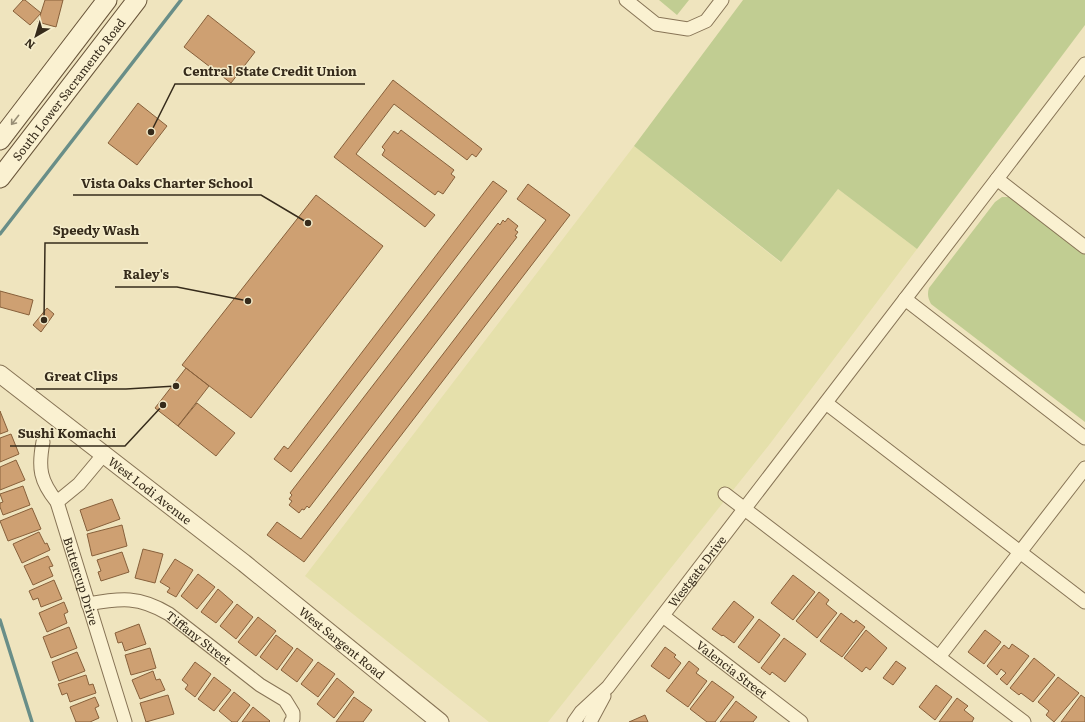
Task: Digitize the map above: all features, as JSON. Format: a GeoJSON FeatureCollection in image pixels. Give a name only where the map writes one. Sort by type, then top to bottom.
{"type":"FeatureCollection","features":[{"type":"Feature","properties":{"kind":"main road","name":"South Lower Sacramento Road"},"geometry":{"type":"LineString","coordinates":[[0,140],[107,0]]}},
{"type":"Feature","properties":{"kind":"main road","name":"South Lower Sacramento Road"},"geometry":{"type":"LineString","coordinates":[[0,178],[138,0]]}},
{"type":"Feature","properties":{"kind":"main road"},"geometry":{"type":"LineString","coordinates":[[42,124],[38,119],[38,108],[91,36],[94,28],[93,18]]}},
{"type":"Feature","properties":{"kind":"street"},"geometry":{"type":"LineString","coordinates":[[626,0],[656,24],[688,30],[706,21],[722,0]]}},
{"type":"Feature","properties":{"kind":"street","name":"Westgate Drive"},"geometry":{"type":"LineString","coordinates":[[574,722],[581,712],[608,687],[997,179],[1080,80],[1085,64]]}},
{"type":"Feature","properties":{"kind":"street"},"geometry":{"type":"LineString","coordinates":[[997,179],[1085,247]]}},
{"type":"Feature","properties":{"kind":"street"},"geometry":{"type":"LineString","coordinates":[[905,299],[1085,438]]}},
{"type":"Feature","properties":{"kind":"street","name":"West Lodi Avenue"},"geometry":{"type":"LineString","coordinates":[[0,374],[244,563]]}},
{"type":"Feature","properties":{"kind":"street"},"geometry":{"type":"LineString","coordinates":[[826,403],[1085,602]]}},
{"type":"Feature","properties":{"kind":"street","name":"Buttercup Drive"},"geometry":{"type":"LineString","coordinates":[[43,442],[41,469],[47,489],[57,502],[124,722]]}},
{"type":"Feature","properties":{"kind":"street"},"geometry":{"type":"LineString","coordinates":[[57,502],[79,484],[104,454]]}},
{"type":"Feature","properties":{"kind":"street"},"geometry":{"type":"LineString","coordinates":[[939,657],[1085,468]]}},
{"type":"Feature","properties":{"kind":"street"},"geometry":{"type":"LineString","coordinates":[[725,494],[1024,722]]}},
{"type":"Feature","properties":{"kind":"street","name":"West Sargent Road"},"geometry":{"type":"LineString","coordinates":[[244,563],[440,722]]}},
{"type":"Feature","properties":{"kind":"street","name":"Tiffany Street"},"geometry":{"type":"LineString","coordinates":[[88,604],[121,599],[148,603],[159,608],[169,614],[260,685],[285,700],[292,717]]}},
{"type":"Feature","properties":{"kind":"street","name":"Valencia Street"},"geometry":{"type":"LineString","coordinates":[[662,616],[801,722]]}},
{"type":"Feature","properties":{"kind":"street","name":"Westgate Drive"},"geometry":{"type":"LineString","coordinates":[[590,722],[608,687]]}},
{"type":"Feature","properties":{"kind":"shaded area"},"geometry":{"type":"Polygon","coordinates":[[[634,146],[780,262],[838,189],[917,249],[769,445],[548,722],[489,722],[305,576],[634,146]]]}},
{"type":"Feature","properties":{"kind":"green space"},"geometry":{"type":"Polygon","coordinates":[[[659,0],[689,0],[677,15],[659,0]]]}},
{"type":"Feature","properties":{"kind":"green space"},"geometry":{"type":"Polygon","coordinates":[[[743,0],[1085,0],[1085,25],[917,249],[838,189],[781,262],[634,146],[743,0]]]}},
{"type":"Feature","properties":{"kind":"green space"},"geometry":{"type":"Polygon","coordinates":[[[1002,197],[1011,197],[1085,253],[1085,422],[931,304],[929,300],[929,288],[995,202],[1002,197]]]}},
{"type":"Feature","properties":{"kind":"building"},"geometry":{"type":"Polygon","coordinates":[[[23,0],[41,13],[30,25],[13,11],[23,0]]]}},
{"type":"Feature","properties":{"kind":"building"},"geometry":{"type":"Polygon","coordinates":[[[45,0],[63,0],[56,27],[38,22],[45,0]]]}},
{"type":"Feature","properties":{"kind":"building"},"geometry":{"type":"Polygon","coordinates":[[[208,15],[255,52],[231,83],[184,47],[208,15]]]}},
{"type":"Feature","properties":{"kind":"building"},"geometry":{"type":"Polygon","coordinates":[[[393,80],[482,149],[476,157],[472,154],[467,160],[394,104],[356,154],[435,215],[425,227],[334,157],[393,80]]]}},
{"type":"Feature","properties":{"kind":"building"},"geometry":{"type":"Polygon","coordinates":[[[138,103],[167,126],[137,165],[108,143],[138,103]]]}},
{"type":"Feature","properties":{"kind":"building"},"geometry":{"type":"Polygon","coordinates":[[[401,130],[454,170],[451,174],[455,177],[443,194],[438,191],[435,195],[382,155],[385,150],[382,147],[394,131],[398,134],[401,130]]]}},
{"type":"Feature","properties":{"kind":"building"},"geometry":{"type":"Polygon","coordinates":[[[493,181],[507,191],[291,472],[274,459],[284,446],[288,449],[493,181]]]}},
{"type":"Feature","properties":{"kind":"building"},"geometry":{"type":"Polygon","coordinates":[[[528,184],[570,215],[304,562],[267,535],[277,522],[301,539],[546,220],[517,199],[528,184]]]}},
{"type":"Feature","properties":{"kind":"building"},"geometry":{"type":"Polygon","coordinates":[[[316,195],[383,246],[251,418],[182,365],[316,195]]]}},
{"type":"Feature","properties":{"kind":"building"},"geometry":{"type":"Polygon","coordinates":[[[508,218],[518,226],[515,230],[518,232],[515,236],[517,237],[309,508],[307,506],[299,513],[289,505],[292,501],[289,499],[292,495],[290,493],[498,223],[500,225],[503,220],[505,222],[508,218]]]}},
{"type":"Feature","properties":{"kind":"building"},"geometry":{"type":"Polygon","coordinates":[[[0,291],[33,300],[29,315],[0,307],[0,291]]]}},
{"type":"Feature","properties":{"kind":"building"},"geometry":{"type":"Polygon","coordinates":[[[47,308],[54,314],[41,332],[33,325],[47,308]]]}},
{"type":"Feature","properties":{"kind":"building"},"geometry":{"type":"Polygon","coordinates":[[[186,368],[209,386],[178,426],[155,408],[186,368]]]}},
{"type":"Feature","properties":{"kind":"building"},"geometry":{"type":"Polygon","coordinates":[[[197,403],[235,433],[216,456],[178,426],[197,403]]]}},
{"type":"Feature","properties":{"kind":"building"},"geometry":{"type":"Polygon","coordinates":[[[0,411],[8,431],[0,434],[0,411]]]}},
{"type":"Feature","properties":{"kind":"building"},"geometry":{"type":"Polygon","coordinates":[[[11,434],[19,454],[0,462],[0,438],[11,434]]]}},
{"type":"Feature","properties":{"kind":"building"},"geometry":{"type":"Polygon","coordinates":[[[16,460],[25,480],[0,490],[0,467],[16,460]]]}},
{"type":"Feature","properties":{"kind":"building"},"geometry":{"type":"Polygon","coordinates":[[[23,486],[30,505],[3,515],[0,503],[3,502],[0,494],[23,486]]]}},
{"type":"Feature","properties":{"kind":"building"},"geometry":{"type":"Polygon","coordinates":[[[112,499],[120,519],[87,531],[80,510],[112,499]]]}},
{"type":"Feature","properties":{"kind":"building"},"geometry":{"type":"Polygon","coordinates":[[[32,508],[41,529],[8,541],[0,521],[32,508]]]}},
{"type":"Feature","properties":{"kind":"building"},"geometry":{"type":"Polygon","coordinates":[[[122,525],[127,546],[92,556],[87,534],[122,525]]]}},
{"type":"Feature","properties":{"kind":"building"},"geometry":{"type":"Polygon","coordinates":[[[39,532],[50,550],[22,563],[13,544],[39,532]]]}},
{"type":"Feature","properties":{"kind":"building"},"geometry":{"type":"Polygon","coordinates":[[[143,549],[163,554],[155,583],[135,578],[143,549]]]}},
{"type":"Feature","properties":{"kind":"building"},"geometry":{"type":"Polygon","coordinates":[[[122,552],[129,572],[101,581],[98,572],[101,571],[97,560],[122,552]]]}},
{"type":"Feature","properties":{"kind":"building"},"geometry":{"type":"Polygon","coordinates":[[[48,556],[53,566],[49,567],[53,576],[33,585],[24,566],[48,556]]]}},
{"type":"Feature","properties":{"kind":"building"},"geometry":{"type":"Polygon","coordinates":[[[175,559],[193,570],[176,597],[167,592],[170,588],[160,582],[175,559]]]}},
{"type":"Feature","properties":{"kind":"building"},"geometry":{"type":"Polygon","coordinates":[[[198,574],[215,587],[197,609],[181,596],[198,574]]]}},
{"type":"Feature","properties":{"kind":"building"},"geometry":{"type":"Polygon","coordinates":[[[793,575],[815,592],[793,620],[771,603],[793,575]]]}},
{"type":"Feature","properties":{"kind":"building"},"geometry":{"type":"Polygon","coordinates":[[[54,580],[62,599],[41,607],[38,598],[33,600],[29,591],[54,580]]]}},
{"type":"Feature","properties":{"kind":"building"},"geometry":{"type":"Polygon","coordinates":[[[218,589],[233,602],[216,623],[201,612],[218,589]]]}},
{"type":"Feature","properties":{"kind":"building"},"geometry":{"type":"Polygon","coordinates":[[[819,592],[829,600],[826,604],[837,613],[817,638],[796,621],[819,592]]]}},
{"type":"Feature","properties":{"kind":"building"},"geometry":{"type":"Polygon","coordinates":[[[734,601],[754,617],[734,643],[712,629],[734,601]]]}},
{"type":"Feature","properties":{"kind":"building"},"geometry":{"type":"Polygon","coordinates":[[[64,602],[68,612],[64,614],[67,623],[47,632],[39,613],[64,602]]]}},
{"type":"Feature","properties":{"kind":"building"},"geometry":{"type":"Polygon","coordinates":[[[237,604],[253,617],[236,639],[220,626],[237,604]]]}},
{"type":"Feature","properties":{"kind":"building"},"geometry":{"type":"Polygon","coordinates":[[[841,613],[854,623],[856,620],[865,627],[842,657],[820,641],[841,613]]]}},
{"type":"Feature","properties":{"kind":"building"},"geometry":{"type":"Polygon","coordinates":[[[258,617],[276,631],[256,656],[238,642],[258,617]]]}},
{"type":"Feature","properties":{"kind":"building"},"geometry":{"type":"Polygon","coordinates":[[[759,619],[780,635],[759,663],[738,647],[759,619]]]}},
{"type":"Feature","properties":{"kind":"building"},"geometry":{"type":"Polygon","coordinates":[[[139,624],[146,644],[125,651],[122,642],[118,643],[115,633],[139,624]]]}},
{"type":"Feature","properties":{"kind":"building"},"geometry":{"type":"Polygon","coordinates":[[[69,627],[77,648],[51,658],[43,637],[69,627]]]}},
{"type":"Feature","properties":{"kind":"building"},"geometry":{"type":"Polygon","coordinates":[[[866,630],[887,648],[870,670],[866,667],[862,672],[844,658],[866,630]]]}},
{"type":"Feature","properties":{"kind":"building"},"geometry":{"type":"Polygon","coordinates":[[[985,630],[1001,642],[984,664],[968,652],[985,630]]]}},
{"type":"Feature","properties":{"kind":"building"},"geometry":{"type":"Polygon","coordinates":[[[276,635],[293,648],[277,670],[260,657],[276,635]]]}},
{"type":"Feature","properties":{"kind":"building"},"geometry":{"type":"Polygon","coordinates":[[[784,638],[806,654],[785,682],[772,672],[770,675],[761,668],[784,638]]]}},
{"type":"Feature","properties":{"kind":"building"},"geometry":{"type":"Polygon","coordinates":[[[1012,644],[1029,656],[1007,685],[1000,679],[1006,673],[1001,669],[997,675],[987,666],[1004,645],[1009,649],[1012,644]]]}},
{"type":"Feature","properties":{"kind":"building"},"geometry":{"type":"Polygon","coordinates":[[[665,647],[676,655],[674,657],[681,663],[669,679],[651,666],[665,647]]]}},
{"type":"Feature","properties":{"kind":"building"},"geometry":{"type":"Polygon","coordinates":[[[150,648],[156,668],[131,675],[125,655],[150,648]]]}},
{"type":"Feature","properties":{"kind":"building"},"geometry":{"type":"Polygon","coordinates":[[[297,648],[313,660],[297,682],[281,670],[297,648]]]}},
{"type":"Feature","properties":{"kind":"building"},"geometry":{"type":"Polygon","coordinates":[[[77,652],[85,671],[59,681],[52,662],[77,652]]]}},
{"type":"Feature","properties":{"kind":"building"},"geometry":{"type":"Polygon","coordinates":[[[1034,658],[1055,675],[1033,702],[1021,693],[1019,695],[1010,688],[1034,658]]]}},
{"type":"Feature","properties":{"kind":"building"},"geometry":{"type":"Polygon","coordinates":[[[689,661],[699,669],[696,673],[707,681],[688,707],[666,691],[689,661]]]}},
{"type":"Feature","properties":{"kind":"building"},"geometry":{"type":"Polygon","coordinates":[[[896,661],[906,668],[893,685],[883,678],[896,661]]]}},
{"type":"Feature","properties":{"kind":"building"},"geometry":{"type":"Polygon","coordinates":[[[195,662],[211,674],[195,697],[185,689],[188,685],[182,680],[195,662]]]}},
{"type":"Feature","properties":{"kind":"building"},"geometry":{"type":"Polygon","coordinates":[[[318,662],[335,674],[318,697],[301,684],[318,662]]]}},
{"type":"Feature","properties":{"kind":"building"},"geometry":{"type":"Polygon","coordinates":[[[153,671],[156,680],[160,679],[165,690],[140,699],[132,680],[153,671]]]}},
{"type":"Feature","properties":{"kind":"building"},"geometry":{"type":"Polygon","coordinates":[[[86,675],[89,685],[93,684],[96,693],[70,702],[67,693],[62,695],[58,684],[86,675]]]}},
{"type":"Feature","properties":{"kind":"building"},"geometry":{"type":"Polygon","coordinates":[[[214,677],[231,690],[214,711],[198,699],[214,677]]]}},
{"type":"Feature","properties":{"kind":"building"},"geometry":{"type":"Polygon","coordinates":[[[1058,677],[1079,693],[1054,722],[1046,715],[1049,711],[1038,702],[1058,677]]]}},
{"type":"Feature","properties":{"kind":"building"},"geometry":{"type":"Polygon","coordinates":[[[337,678],[354,692],[334,718],[317,704],[337,678]]]}},
{"type":"Feature","properties":{"kind":"building"},"geometry":{"type":"Polygon","coordinates":[[[712,681],[734,697],[715,722],[707,722],[690,709],[712,681]]]}},
{"type":"Feature","properties":{"kind":"building"},"geometry":{"type":"Polygon","coordinates":[[[936,685],[952,697],[935,720],[919,707],[936,685]]]}},
{"type":"Feature","properties":{"kind":"building"},"geometry":{"type":"Polygon","coordinates":[[[234,692],[250,705],[237,722],[232,722],[219,711],[234,692]]]}},
{"type":"Feature","properties":{"kind":"building"},"geometry":{"type":"Polygon","coordinates":[[[168,695],[174,714],[146,722],[140,703],[168,695]]]}},
{"type":"Feature","properties":{"kind":"building"},"geometry":{"type":"Polygon","coordinates":[[[1081,695],[1085,698],[1085,722],[1061,722],[1081,695]]]}},
{"type":"Feature","properties":{"kind":"building"},"geometry":{"type":"Polygon","coordinates":[[[95,697],[99,706],[95,708],[99,718],[90,722],[76,722],[70,707],[95,697]]]}},
{"type":"Feature","properties":{"kind":"building"},"geometry":{"type":"Polygon","coordinates":[[[354,697],[372,710],[363,722],[336,722],[354,697]]]}},
{"type":"Feature","properties":{"kind":"building"},"geometry":{"type":"Polygon","coordinates":[[[957,698],[968,706],[964,710],[974,718],[972,722],[939,722],[957,698]]]}},
{"type":"Feature","properties":{"kind":"building"},"geometry":{"type":"Polygon","coordinates":[[[736,701],[757,717],[753,722],[720,722],[736,701]]]}},
{"type":"Feature","properties":{"kind":"building"},"geometry":{"type":"Polygon","coordinates":[[[253,707],[270,721],[242,722],[253,707]]]}},
{"type":"Feature","properties":{"kind":"building"},"geometry":{"type":"Polygon","coordinates":[[[645,715],[648,722],[629,722],[645,715]]]}},
{"type":"Feature","properties":{"kind":"waterway"},"geometry":{"type":"LineString","coordinates":[[0,234],[181,0]]}},
{"type":"Feature","properties":{"kind":"waterway"},"geometry":{"type":"LineString","coordinates":[[0,620],[32,722]]}},
{"type":"Feature","properties":{"kind":"place","name":"Central State Credit Union"},"geometry":{"type":"Point","coordinates":[151,132]}},
{"type":"Feature","properties":{"kind":"place","name":"Vista Oaks Charter School"},"geometry":{"type":"Point","coordinates":[308,223]}},
{"type":"Feature","properties":{"kind":"place","name":"Raley's"},"geometry":{"type":"Point","coordinates":[248,301]}},
{"type":"Feature","properties":{"kind":"place","name":"Speedy Wash"},"geometry":{"type":"Point","coordinates":[44,320]}},
{"type":"Feature","properties":{"kind":"place","name":"Great Clips"},"geometry":{"type":"Point","coordinates":[176,386]}},
{"type":"Feature","properties":{"kind":"place","name":"Sushi Komachi"},"geometry":{"type":"Point","coordinates":[163,405]}}]}
